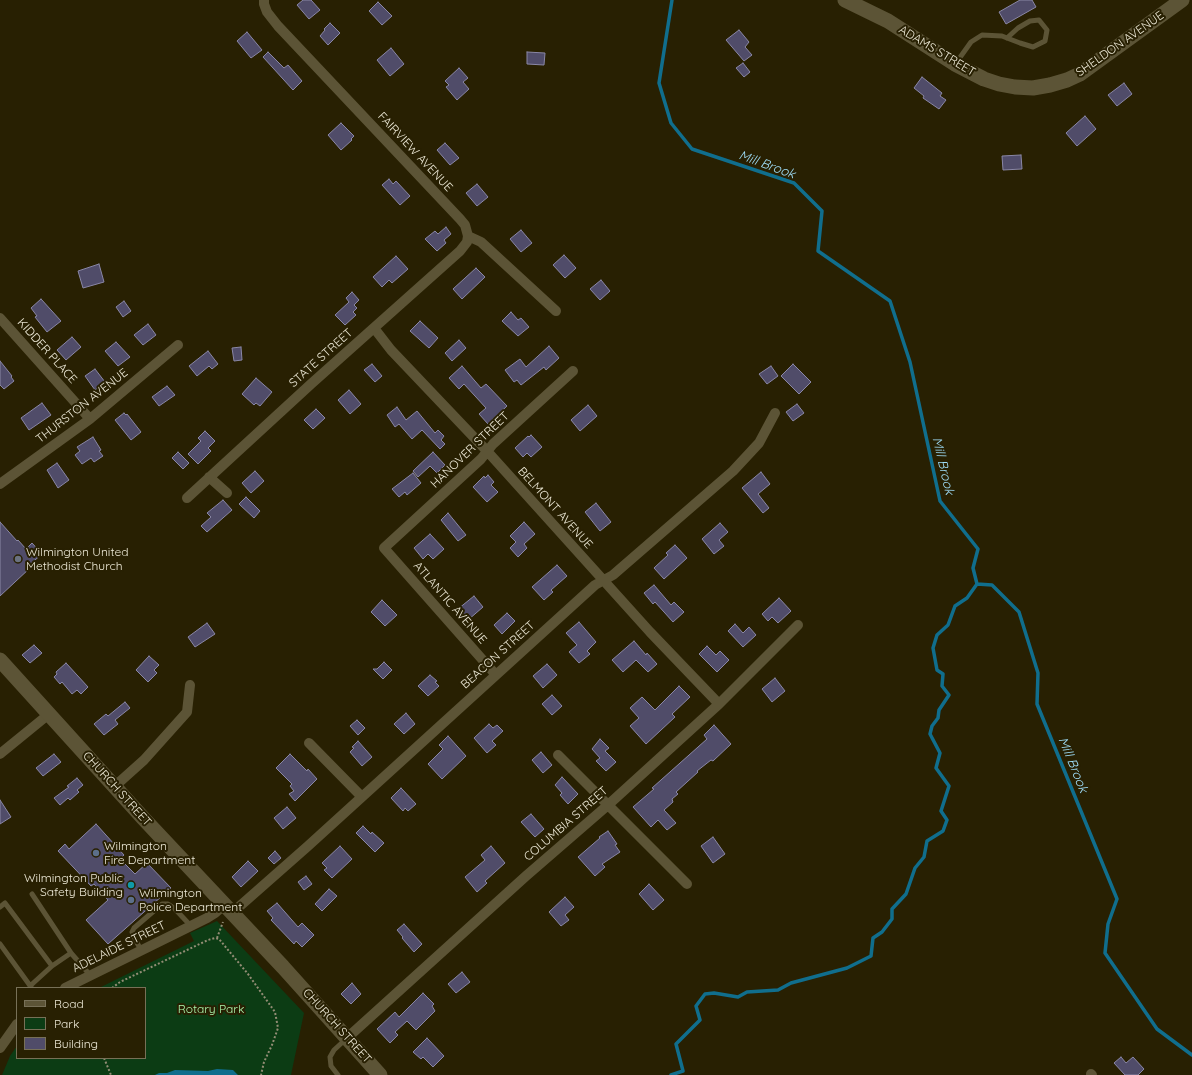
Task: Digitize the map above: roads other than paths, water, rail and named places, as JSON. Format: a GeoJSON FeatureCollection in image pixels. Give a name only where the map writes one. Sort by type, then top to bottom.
{"type":"FeatureCollection","features":[{"type":"Feature","properties":{"kind":"main road","name":"ADAMS STREET"},"geometry":{"type":"LineString","coordinates":[[845,0],[888,21],[955,64],[984,79],[1015,88],[1033,88]]}},
{"type":"Feature","properties":{"kind":"main road","name":"SHELDON AVENUE"},"geometry":{"type":"LineString","coordinates":[[1033,88],[1067,80],[1080,74],[1182,0]]}},
{"type":"Feature","properties":{"kind":"main road","name":"CHURCH STREET"},"geometry":{"type":"LineString","coordinates":[[0,660],[115,786],[227,913],[347,1038],[380,1075]]}},
{"type":"Feature","properties":{"kind":"street","name":"FAIRVIEW AVENUE"},"geometry":{"type":"LineString","coordinates":[[264,0],[267,12],[278,26],[460,219],[465,225],[468,236]]}},
{"type":"Feature","properties":{"kind":"street"},"geometry":{"type":"LineString","coordinates":[[468,236],[481,242],[556,311]]}},
{"type":"Feature","properties":{"kind":"street","name":"STATE STREET"},"geometry":{"type":"LineString","coordinates":[[188,498],[311,384],[460,251],[467,242],[468,236]]}},
{"type":"Feature","properties":{"kind":"street","name":"KIDDER PLACE"},"geometry":{"type":"LineString","coordinates":[[0,318],[90,419]]}},
{"type":"Feature","properties":{"kind":"street","name":"BELMONT AVENUE"},"geometry":{"type":"LineString","coordinates":[[374,328],[391,350],[488,451],[603,580],[719,704]]}},
{"type":"Feature","properties":{"kind":"street","name":"THURSTON AVENUE"},"geometry":{"type":"LineString","coordinates":[[0,484],[90,419],[178,345]]}},
{"type":"Feature","properties":{"kind":"street","name":"HANOVER STREET"},"geometry":{"type":"LineString","coordinates":[[384,548],[488,451],[493,444],[573,371]]}},
{"type":"Feature","properties":{"kind":"street","name":"BEACON STREET"},"geometry":{"type":"LineString","coordinates":[[227,913],[308,846],[595,585],[613,575],[740,464],[759,443],[775,413]]}},
{"type":"Feature","properties":{"kind":"street"},"geometry":{"type":"LineString","coordinates":[[210,477],[227,493]]}},
{"type":"Feature","properties":{"kind":"street","name":"ATLANTIC AVENUE"},"geometry":{"type":"LineString","coordinates":[[384,548],[496,675]]}},
{"type":"Feature","properties":{"kind":"street","name":"COLUMBIA STREET"},"geometry":{"type":"LineString","coordinates":[[347,1038],[719,704],[798,625]]}},
{"type":"Feature","properties":{"kind":"street"},"geometry":{"type":"LineString","coordinates":[[115,786],[144,760],[187,712],[190,685]]}},
{"type":"Feature","properties":{"kind":"street"},"geometry":{"type":"LineString","coordinates":[[0,754],[49,714]]}},
{"type":"Feature","properties":{"kind":"street"},"geometry":{"type":"LineString","coordinates":[[309,743],[362,797]]}},
{"type":"Feature","properties":{"kind":"street"},"geometry":{"type":"LineString","coordinates":[[558,755],[687,884]]}},
{"type":"Feature","properties":{"kind":"street","name":"ADELAIDE STREET"},"geometry":{"type":"LineString","coordinates":[[68,987],[212,915],[227,913]]}},
{"type":"Feature","properties":{"kind":"street"},"geometry":{"type":"LineString","coordinates":[[0,1048],[16,1025]]}},
{"type":"Feature","properties":{"kind":"lane"},"geometry":{"type":"LineString","coordinates":[[955,64],[971,42],[982,35],[1002,36],[1007,38],[1020,43],[1033,47],[1045,41],[1047,30],[1039,20],[1030,21],[1018,28],[1007,38]]}},
{"type":"Feature","properties":{"kind":"lane"},"geometry":{"type":"LineString","coordinates":[[32,894],[71,953],[90,975]]}},
{"type":"Feature","properties":{"kind":"lane"},"geometry":{"type":"LineString","coordinates":[[0,907],[5,903],[52,966]]}},
{"type":"Feature","properties":{"kind":"lane"},"geometry":{"type":"LineString","coordinates":[[142,950],[132,932],[134,928],[162,904],[168,904],[174,908],[191,926]]}},
{"type":"Feature","properties":{"kind":"lane"},"geometry":{"type":"LineString","coordinates":[[0,944],[30,987],[52,966],[71,953]]}},
{"type":"Feature","properties":{"kind":"lane"},"geometry":{"type":"LineString","coordinates":[[338,1075],[331,1066],[330,1057],[334,1050],[347,1038]]}},
{"type":"Feature","properties":{"kind":"water"},"geometry":{"type":"Polygon","coordinates":[[[217,1069],[233,1070],[238,1075],[155,1075],[175,1070],[208,1071],[217,1069]]]}},
{"type":"Feature","properties":{"kind":"waterway","name":"Mill Brook"},"geometry":{"type":"LineString","coordinates":[[672,0],[659,83],[671,123],[692,149],[794,183],[822,211],[818,251],[890,301],[910,362],[940,501],[978,549],[973,568],[977,584],[992,585],[1019,612],[1038,673],[1037,704],[1117,899],[1108,924],[1105,953],[1157,1029],[1192,1055]]}},
{"type":"Feature","properties":{"kind":"waterway"},"geometry":{"type":"LineString","coordinates":[[671,1075],[683,1071],[676,1044],[700,1020],[696,1006],[705,994],[714,993],[738,997],[747,992],[778,990],[791,983],[847,968],[871,956],[873,938],[882,932],[892,919],[892,909],[906,894],[915,868],[924,857],[927,841],[943,831],[947,820],[941,811],[949,786],[936,768],[940,753],[930,734],[932,726],[938,718],[939,710],[949,695],[942,686],[943,674],[937,670],[933,648],[937,635],[948,625],[955,606],[967,598],[977,584]]}},
{"type":"Feature","properties":{"kind":"place","name":"Wilmington United Methodist Church"},"geometry":{"type":"Point","coordinates":[18,559]}},
{"type":"Feature","properties":{"kind":"place","name":"Wilmington Fire Department"},"geometry":{"type":"Point","coordinates":[96,853]}},
{"type":"Feature","properties":{"kind":"place","name":"Wilmington Public Safety Building"},"geometry":{"type":"Point","coordinates":[131,885]}},
{"type":"Feature","properties":{"kind":"place","name":"Wilmington Police Department"},"geometry":{"type":"Point","coordinates":[131,900]}},
{"type":"Feature","properties":{"kind":"park label","name":"Rotary Park"},"geometry":{"type":"Point","coordinates":[211,1009]}}]}
